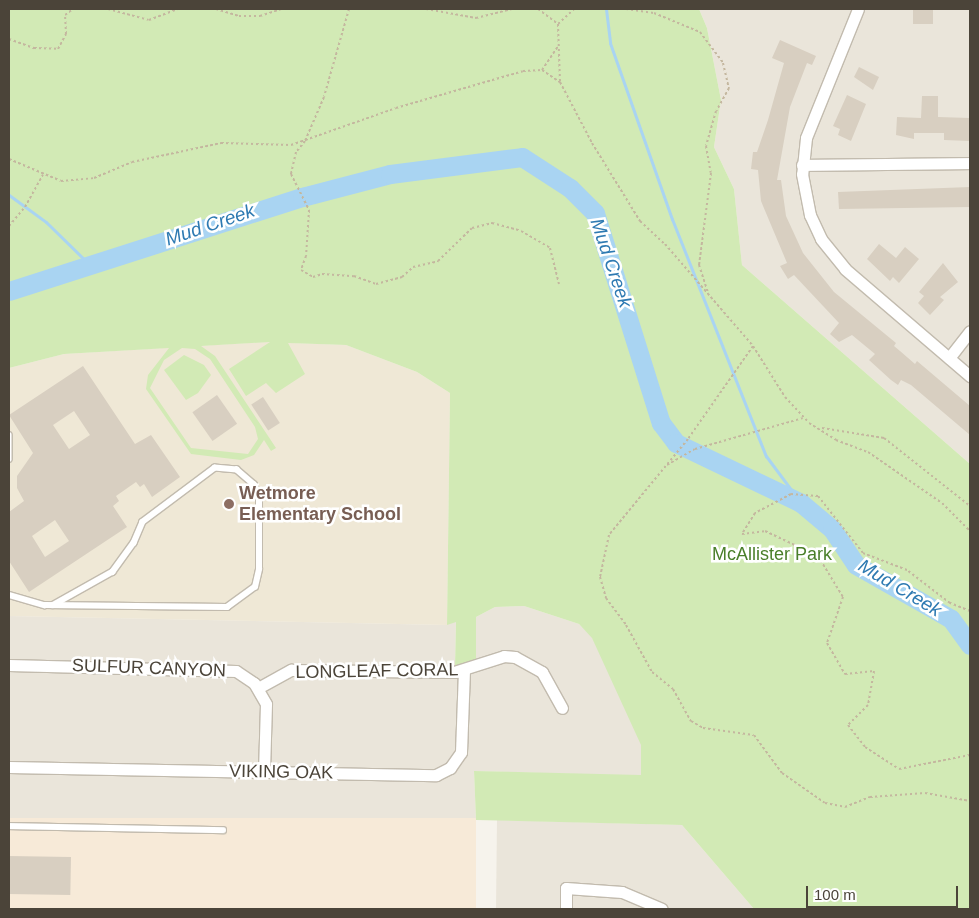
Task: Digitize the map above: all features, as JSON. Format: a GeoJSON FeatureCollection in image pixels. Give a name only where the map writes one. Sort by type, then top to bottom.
{"type":"FeatureCollection","features":[{"type":"Feature","properties":{"kind":"street"},"geometry":{"type":"LineString","coordinates":[[858,9],[810,124],[802,165],[810,215],[830,252],[970,376]]}},
{"type":"Feature","properties":{"kind":"street"},"geometry":{"type":"LineString","coordinates":[[802,165],[970,163]]}},
{"type":"Feature","properties":{"kind":"street"},"geometry":{"type":"LineString","coordinates":[[949,358],[970,331]]}},
{"type":"Feature","properties":{"kind":"street","name":"LONGLEAF CORAL"},"geometry":{"type":"LineString","coordinates":[[258,688],[291,670],[464,671],[504,656],[519,658],[542,672],[562,708]]}},
{"type":"Feature","properties":{"kind":"street","name":"SULFUR CANYON"},"geometry":{"type":"LineString","coordinates":[[9,665],[214,668],[236,671],[258,688]]}},
{"type":"Feature","properties":{"kind":"street","name":"VIKING OAK"},"geometry":{"type":"LineString","coordinates":[[9,767],[442,773],[461,752],[464,671]]}},
{"type":"Feature","properties":{"kind":"street"},"geometry":{"type":"LineString","coordinates":[[258,688],[267,716],[264,772]]}},
{"type":"Feature","properties":{"kind":"street"},"geometry":{"type":"LineString","coordinates":[[566,909],[566,888],[622,892],[662,909]]}},
{"type":"Feature","properties":{"kind":"lane"},"geometry":{"type":"LineString","coordinates":[[9,435],[9,459]]}},
{"type":"Feature","properties":{"kind":"lane"},"geometry":{"type":"LineString","coordinates":[[9,595],[29,604],[54,605],[227,607],[240,601],[254,587],[259,569],[259,497],[254,485],[244,473],[230,467],[215,468],[143,522],[134,543],[113,572],[54,605]]}},
{"type":"Feature","properties":{"kind":"lane"},"geometry":{"type":"LineString","coordinates":[[9,826],[223,830]]}},
{"type":"Feature","properties":{"kind":"path"},"geometry":{"type":"LineString","coordinates":[[9,39],[34,48],[58,49],[66,34],[65,15],[73,9]]}},
{"type":"Feature","properties":{"kind":"path"},"geometry":{"type":"LineString","coordinates":[[108,9],[149,20],[177,9]]}},
{"type":"Feature","properties":{"kind":"path"},"geometry":{"type":"LineString","coordinates":[[216,9],[239,16],[260,16],[282,9]]}},
{"type":"Feature","properties":{"kind":"path"},"geometry":{"type":"LineString","coordinates":[[349,9],[324,97],[305,141],[296,152],[291,174],[309,210],[306,256],[301,270],[313,278],[322,274],[354,276],[376,284],[402,277],[413,267],[438,261],[472,228],[492,223],[521,230],[550,248],[559,284]]}},
{"type":"Feature","properties":{"kind":"path"},"geometry":{"type":"LineString","coordinates":[[426,9],[476,18],[512,9]]}},
{"type":"Feature","properties":{"kind":"path"},"geometry":{"type":"LineString","coordinates":[[538,9],[558,24]]}},
{"type":"Feature","properties":{"kind":"path"},"geometry":{"type":"LineString","coordinates":[[574,9],[558,24],[560,82],[592,143],[640,221],[665,244],[753,346],[785,397],[804,418],[836,440],[868,452],[942,503],[970,531]]}},
{"type":"Feature","properties":{"kind":"path"},"geometry":{"type":"LineString","coordinates":[[626,9],[654,13],[700,32],[723,64],[729,88],[716,111],[706,146],[711,173],[698,265],[709,295]]}},
{"type":"Feature","properties":{"kind":"path"},"geometry":{"type":"LineString","coordinates":[[542,70],[559,45]]}},
{"type":"Feature","properties":{"kind":"path"},"geometry":{"type":"LineString","coordinates":[[9,159],[61,181],[94,178],[173,151],[221,142],[291,145],[396,108],[523,71],[542,70],[560,82]]}},
{"type":"Feature","properties":{"kind":"path"},"geometry":{"type":"LineString","coordinates":[[9,226],[25,207],[43,175]]}},
{"type":"Feature","properties":{"kind":"path"},"geometry":{"type":"LineString","coordinates":[[753,346],[665,466],[608,535],[600,577],[606,598],[626,625],[652,672],[673,689],[691,721],[703,728],[754,735],[782,773],[825,803],[845,807],[870,797],[925,793],[970,801]]}},
{"type":"Feature","properties":{"kind":"path"},"geometry":{"type":"LineString","coordinates":[[665,466],[695,449],[804,418]]}},
{"type":"Feature","properties":{"kind":"path"},"geometry":{"type":"LineString","coordinates":[[821,428],[884,438],[970,506]]}},
{"type":"Feature","properties":{"kind":"path"},"geometry":{"type":"LineString","coordinates":[[970,611],[950,603],[907,570],[863,553],[818,496],[791,494],[755,513],[742,534],[765,531],[818,556],[843,598],[827,643],[845,674],[874,671],[868,706],[848,725],[864,746],[899,769],[970,755]]}},
{"type":"Feature","properties":{"kind":"shaded area"},"geometry":{"type":"Polygon","coordinates":[[[699,9],[970,9],[970,464],[742,265],[734,189],[714,147],[721,100],[707,28],[699,9]]]}},
{"type":"Feature","properties":{"kind":"shaded area","name":"Wetmore Elementary School"},"geometry":{"type":"Polygon","coordinates":[[[266,342],[346,345],[417,372],[450,393],[447,625],[9,616],[9,368],[64,354],[266,342]]]}},
{"type":"Feature","properties":{"kind":"shaded area"},"geometry":{"type":"Polygon","coordinates":[[[524,606],[579,624],[592,637],[641,740],[641,776],[474,771],[476,820],[9,818],[9,616],[446,625],[456,621],[455,665],[476,660],[476,617],[495,607],[524,606]]]}},
{"type":"Feature","properties":{"kind":"shaded area"},"geometry":{"type":"Polygon","coordinates":[[[9,818],[476,818],[476,909],[9,909],[9,818]]]}},
{"type":"Feature","properties":{"kind":"shaded area"},"geometry":{"type":"Polygon","coordinates":[[[497,820],[682,825],[754,909],[496,909],[497,820]]]}},
{"type":"Feature","properties":{"kind":"green space","name":"McAllister Park"},"geometry":{"type":"Polygon","coordinates":[[[9,9],[699,9],[707,28],[721,100],[714,147],[734,189],[742,265],[970,464],[970,909],[754,909],[682,825],[476,820],[474,771],[641,775],[641,745],[592,638],[579,624],[524,606],[495,607],[476,617],[476,661],[455,666],[456,622],[447,625],[450,393],[417,372],[346,345],[288,343],[305,374],[276,393],[266,383],[246,396],[229,369],[270,342],[201,346],[215,356],[276,448],[271,451],[264,440],[254,455],[241,460],[191,454],[146,389],[148,375],[169,348],[64,354],[9,368],[9,9]],[[182,348],[164,360],[150,388],[191,448],[248,454],[258,439],[255,427],[210,359],[195,349],[182,348]]]}},
{"type":"Feature","properties":{"kind":"green space"},"geometry":{"type":"Polygon","coordinates":[[[184,355],[204,365],[211,375],[198,393],[186,400],[164,370],[184,355]]]}},
{"type":"Feature","properties":{"kind":"building"},"geometry":{"type":"Polygon","coordinates":[[[913,9],[933,9],[933,24],[913,24],[913,9]]]}},
{"type":"Feature","properties":{"kind":"building"},"geometry":{"type":"Polygon","coordinates":[[[780,40],[816,56],[812,65],[807,63],[790,107],[777,180],[781,180],[786,216],[803,253],[834,292],[896,343],[894,346],[915,364],[917,361],[970,406],[970,435],[911,385],[901,380],[898,385],[891,380],[869,360],[875,354],[852,335],[839,342],[830,334],[839,323],[794,275],[788,279],[780,266],[787,263],[761,201],[758,170],[751,169],[753,152],[757,152],[784,63],[772,58],[780,40]]]}},
{"type":"Feature","properties":{"kind":"building"},"geometry":{"type":"Polygon","coordinates":[[[859,67],[879,77],[873,90],[854,77],[859,67]]]}},
{"type":"Feature","properties":{"kind":"building"},"geometry":{"type":"Polygon","coordinates":[[[847,95],[866,104],[851,141],[838,135],[840,129],[833,126],[847,95]]]}},
{"type":"Feature","properties":{"kind":"building"},"geometry":{"type":"Polygon","coordinates":[[[922,96],[938,96],[938,117],[970,118],[970,141],[944,140],[944,133],[914,133],[914,139],[896,135],[897,117],[921,118],[922,96]]]}},
{"type":"Feature","properties":{"kind":"building"},"geometry":{"type":"Polygon","coordinates":[[[970,187],[970,207],[839,209],[838,192],[970,187]]]}},
{"type":"Feature","properties":{"kind":"building"},"geometry":{"type":"Polygon","coordinates":[[[879,244],[896,258],[905,247],[919,259],[899,283],[893,277],[890,281],[867,259],[879,244]]]}},
{"type":"Feature","properties":{"kind":"building"},"geometry":{"type":"Polygon","coordinates":[[[943,263],[958,282],[940,297],[944,300],[930,315],[918,303],[924,296],[919,292],[943,263]]]}},
{"type":"Feature","properties":{"kind":"building"},"geometry":{"type":"Polygon","coordinates":[[[83,366],[135,444],[151,435],[180,477],[152,497],[144,484],[140,487],[136,482],[116,496],[119,501],[113,506],[127,527],[29,592],[9,561],[9,512],[24,501],[17,488],[17,476],[33,453],[9,415],[83,366]],[[74,411],[53,425],[69,449],[90,435],[74,411]],[[55,520],[32,536],[45,557],[69,541],[55,520]]]}},
{"type":"Feature","properties":{"kind":"building"},"geometry":{"type":"Polygon","coordinates":[[[217,395],[237,424],[213,441],[192,412],[217,395]]]}},
{"type":"Feature","properties":{"kind":"building"},"geometry":{"type":"Polygon","coordinates":[[[263,397],[280,423],[268,431],[251,405],[263,397]]]}},
{"type":"Feature","properties":{"kind":"building"},"geometry":{"type":"Polygon","coordinates":[[[9,856],[71,857],[70,895],[9,894],[9,856]]]}},
{"type":"Feature","properties":{"kind":"waterway"},"geometry":{"type":"LineString","coordinates":[[606,9],[610,43],[672,219],[766,456],[801,503]]}},
{"type":"Feature","properties":{"kind":"waterway","name":"Mud Creek"},"geometry":{"type":"LineString","coordinates":[[9,291],[302,197],[390,174],[522,157],[570,188],[595,213],[661,423],[676,443],[801,503],[832,529],[856,565],[951,619],[970,645]]}},
{"type":"Feature","properties":{"kind":"waterway"},"geometry":{"type":"LineString","coordinates":[[9,195],[46,222],[92,267]]}},
{"type":"Feature","properties":{"kind":"place","name":"Wetmore Elementary School"},"geometry":{"type":"Point","coordinates":[229,504]}}]}
